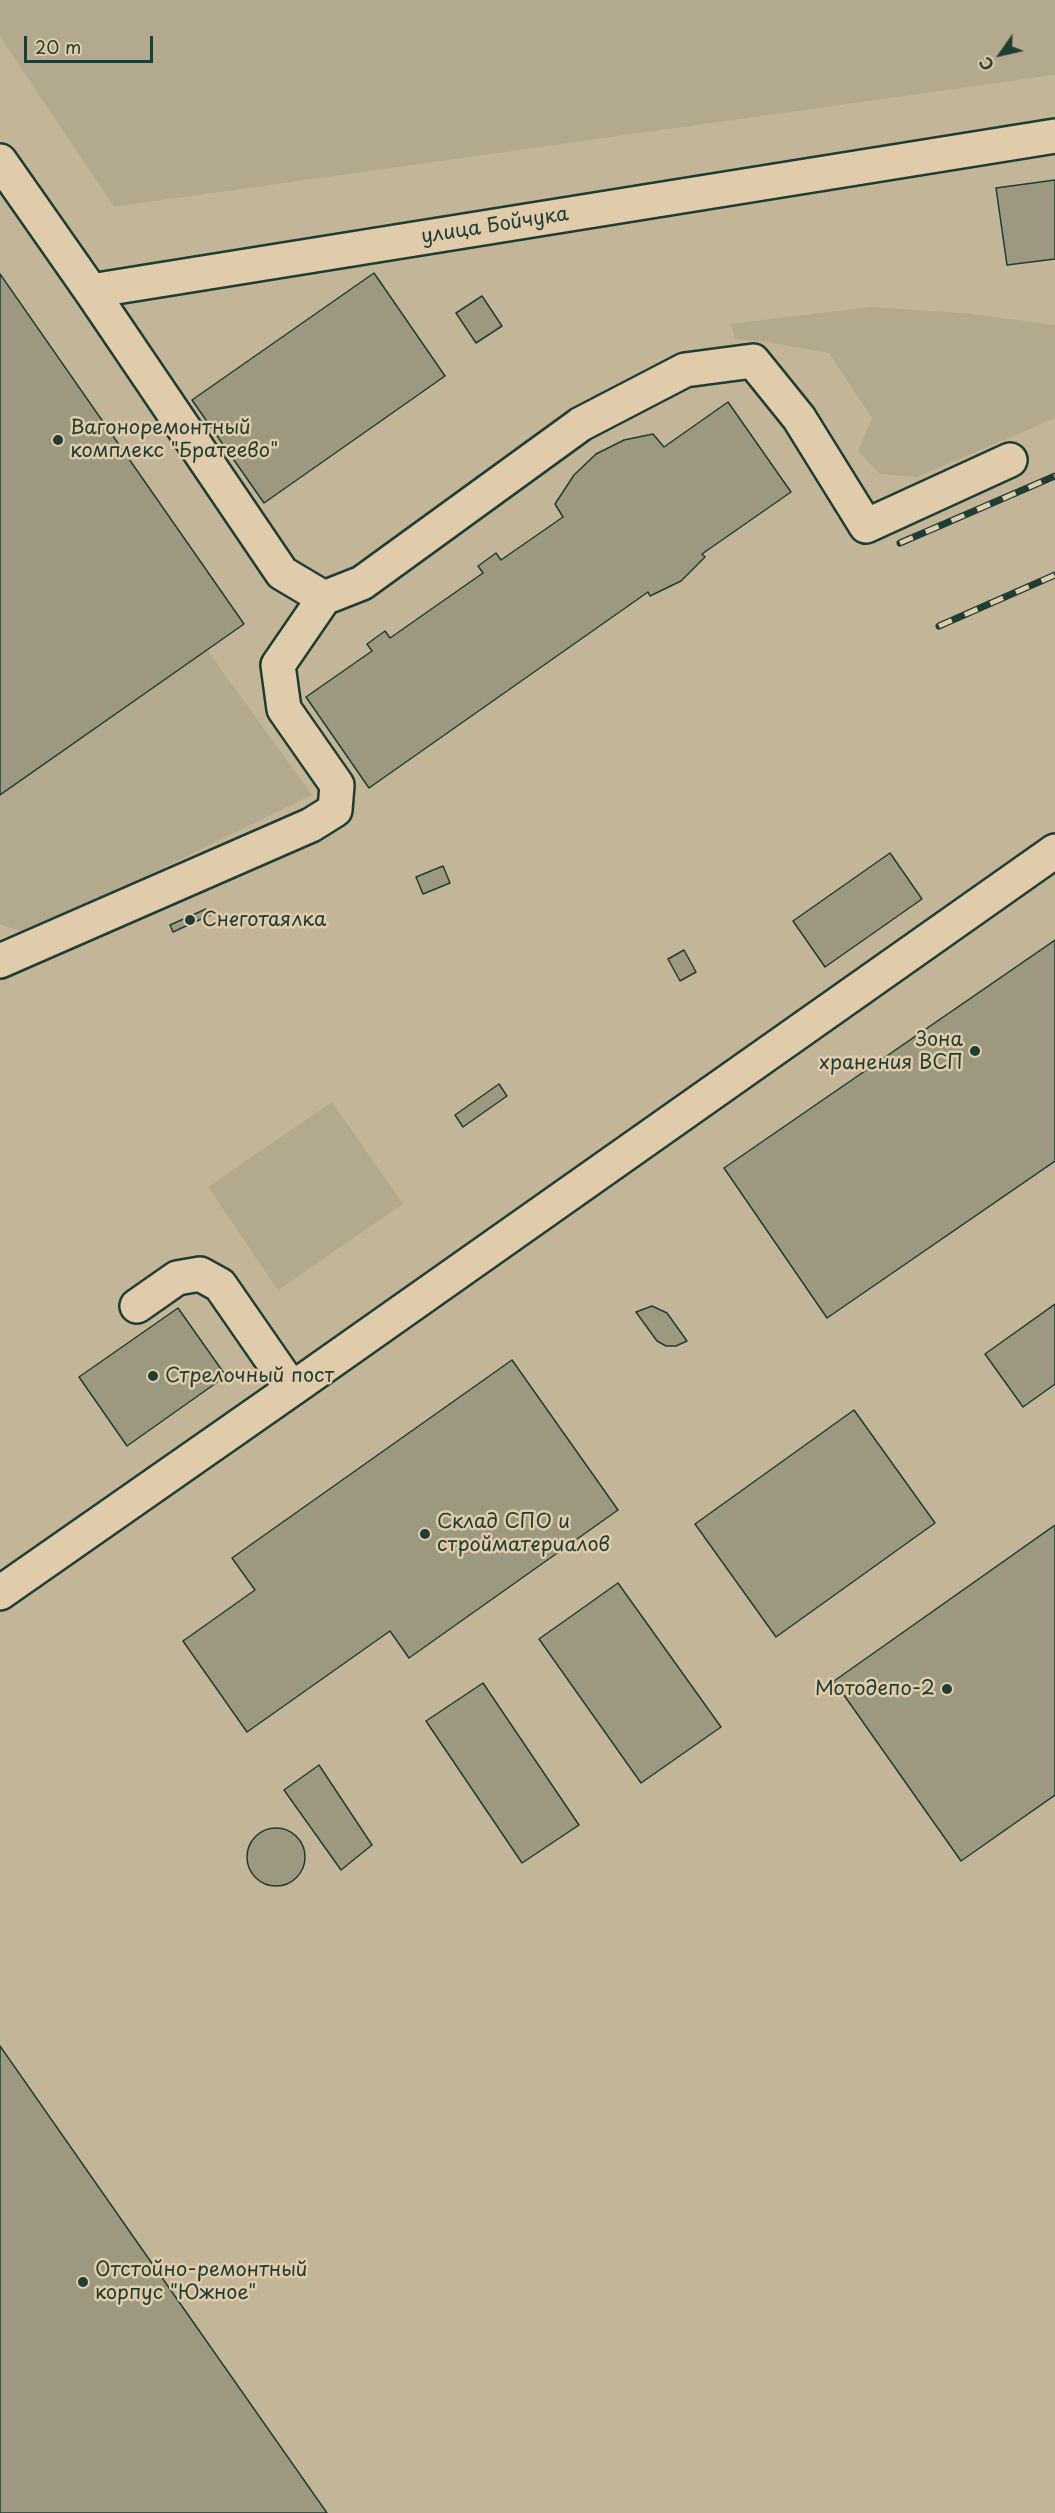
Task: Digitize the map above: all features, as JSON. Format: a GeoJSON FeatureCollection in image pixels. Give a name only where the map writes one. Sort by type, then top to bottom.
{"type":"FeatureCollection","features":[{"type":"Feature","properties":{"kind":"street","name":"улица Бойчука"},"geometry":{"type":"LineString","coordinates":[[91,291],[1055,136]]}},
{"type":"Feature","properties":{"kind":"street"},"geometry":{"type":"LineString","coordinates":[[0,161],[282,573],[324,598]]}},
{"type":"Feature","properties":{"kind":"street"},"geometry":{"type":"LineString","coordinates":[[0,961],[311,825],[335,810],[337,785],[284,709],[278,665],[324,598],[362,583],[581,424],[685,370],[753,361],[799,418],[866,526],[1010,460]]}},
{"type":"Feature","properties":{"kind":"street"},"geometry":{"type":"LineString","coordinates":[[0,1593],[1055,851]]}},
{"type":"Feature","properties":{"kind":"street"},"geometry":{"type":"LineString","coordinates":[[137,1306],[177,1278],[200,1274],[220,1286],[292,1389]]}},
{"type":"Feature","properties":{"kind":"shaded area"},"geometry":{"type":"Polygon","coordinates":[[[0,0],[1055,0],[1055,75],[114,207],[0,37],[0,0]]]}},
{"type":"Feature","properties":{"kind":"shaded area"},"geometry":{"type":"Polygon","coordinates":[[[0,37],[114,207],[1055,75],[1055,2513],[0,2513],[0,37]]]}},
{"type":"Feature","properties":{"kind":"shaded area"},"geometry":{"type":"Polygon","coordinates":[[[870,307],[963,313],[1055,325],[1055,418],[917,477],[880,474],[858,451],[872,418],[829,353],[735,339],[731,324],[870,307]]]}},
{"type":"Feature","properties":{"kind":"shaded area"},"geometry":{"type":"Polygon","coordinates":[[[207,650],[312,795],[27,934],[0,924],[0,795],[207,650]]]}},
{"type":"Feature","properties":{"kind":"shaded area"},"geometry":{"type":"Polygon","coordinates":[[[332,1102],[403,1204],[278,1290],[208,1187],[332,1102]]]}},
{"type":"Feature","properties":{"kind":"building"},"geometry":{"type":"Polygon","coordinates":[[[1055,180],[1055,259],[1007,265],[996,188],[1055,180]]]}},
{"type":"Feature","properties":{"kind":"building"},"geometry":{"type":"Polygon","coordinates":[[[374,273],[445,376],[264,503],[192,400],[374,273]]]}},
{"type":"Feature","properties":{"kind":"building","name":"Вагоноремонтный комплекс \"Братеево\""},"geometry":{"type":"Polygon","coordinates":[[[0,274],[244,624],[0,795],[0,274]]]}},
{"type":"Feature","properties":{"kind":"building"},"geometry":{"type":"Polygon","coordinates":[[[482,296],[502,326],[476,343],[456,313],[482,296]]]}},
{"type":"Feature","properties":{"kind":"building"},"geometry":{"type":"Polygon","coordinates":[[[728,402],[791,492],[702,554],[705,557],[681,581],[650,596],[648,592],[369,788],[306,697],[372,651],[367,644],[385,631],[390,638],[483,573],[478,566],[496,553],[501,560],[563,517],[555,504],[574,475],[596,454],[624,440],[653,434],[664,447],[728,402]]]}},
{"type":"Feature","properties":{"kind":"building"},"geometry":{"type":"Polygon","coordinates":[[[890,853],[922,899],[825,967],[793,921],[890,853]]]}},
{"type":"Feature","properties":{"kind":"building"},"geometry":{"type":"Polygon","coordinates":[[[443,866],[450,883],[423,894],[416,877],[443,866]]]}},
{"type":"Feature","properties":{"kind":"building","name":"Снеготаялка"},"geometry":{"type":"Polygon","coordinates":[[[206,909],[210,915],[173,932],[170,925],[206,909]]]}},
{"type":"Feature","properties":{"kind":"building","name":"Зона хранения ВСП"},"geometry":{"type":"Polygon","coordinates":[[[1055,940],[1055,1161],[827,1318],[724,1168],[1055,940]]]}},
{"type":"Feature","properties":{"kind":"building"},"geometry":{"type":"Polygon","coordinates":[[[684,950],[696,972],[680,981],[668,959],[684,950]]]}},
{"type":"Feature","properties":{"kind":"building"},"geometry":{"type":"Polygon","coordinates":[[[499,1084],[507,1096],[463,1127],[455,1115],[499,1084]]]}},
{"type":"Feature","properties":{"kind":"building"},"geometry":{"type":"Polygon","coordinates":[[[1055,1304],[1055,1384],[1023,1407],[985,1354],[1055,1304]]]}},
{"type":"Feature","properties":{"kind":"building"},"geometry":{"type":"Polygon","coordinates":[[[652,1306],[667,1313],[687,1341],[676,1346],[666,1346],[657,1341],[636,1312],[652,1306]]]}},
{"type":"Feature","properties":{"kind":"building","name":"Стрелочный пост"},"geometry":{"type":"Polygon","coordinates":[[[178,1308],[226,1376],[127,1446],[79,1377],[178,1308]]]}},
{"type":"Feature","properties":{"kind":"building","name":"Склад СПО и стройматериалов"},"geometry":{"type":"Polygon","coordinates":[[[512,1360],[618,1510],[409,1658],[390,1631],[247,1732],[183,1641],[255,1590],[232,1558],[512,1360]]]}},
{"type":"Feature","properties":{"kind":"building"},"geometry":{"type":"Polygon","coordinates":[[[854,1410],[935,1523],[776,1637],[695,1524],[854,1410]]]}},
{"type":"Feature","properties":{"kind":"building","name":"Мотодепо-2"},"geometry":{"type":"Polygon","coordinates":[[[1055,1525],[1055,1795],[961,1861],[834,1681],[1055,1525]]]}},
{"type":"Feature","properties":{"kind":"building"},"geometry":{"type":"Polygon","coordinates":[[[618,1583],[721,1727],[641,1783],[539,1639],[618,1583]]]}},
{"type":"Feature","properties":{"kind":"building"},"geometry":{"type":"Polygon","coordinates":[[[483,1683],[579,1825],[522,1863],[426,1721],[483,1683]]]}},
{"type":"Feature","properties":{"kind":"building"},"geometry":{"type":"Polygon","coordinates":[[[319,1765],[372,1845],[341,1870],[284,1790],[319,1765]]]}},
{"type":"Feature","properties":{"kind":"building"},"geometry":{"type":"Polygon","coordinates":[[[276,1828],[287,1830],[300,1841],[305,1857],[303,1868],[292,1881],[276,1886],[265,1884],[252,1873],[247,1857],[249,1846],[260,1833],[276,1828]]]}},
{"type":"Feature","properties":{"kind":"building","name":"Отстойно-ремонтный корпус \"Южное\""},"geometry":{"type":"Polygon","coordinates":[[[0,2046],[137,2242],[327,2513],[0,2513],[0,2046]]]}},
{"type":"Feature","properties":{"kind":"railway"},"geometry":{"type":"LineString","coordinates":[[900,543],[1055,476]]}},
{"type":"Feature","properties":{"kind":"railway"},"geometry":{"type":"LineString","coordinates":[[939,626],[1055,575]]}},
{"type":"Feature","properties":{"kind":"place","name":"Вагоноремонтный комплекс \"Братеево\""},"geometry":{"type":"Point","coordinates":[58,440]}},
{"type":"Feature","properties":{"kind":"place","name":"Снеготаялка"},"geometry":{"type":"Point","coordinates":[190,920]}},
{"type":"Feature","properties":{"kind":"place","name":"Зона хранения ВСП"},"geometry":{"type":"Point","coordinates":[975,1051]}},
{"type":"Feature","properties":{"kind":"place","name":"Стрелочный пост"},"geometry":{"type":"Point","coordinates":[153,1376]}},
{"type":"Feature","properties":{"kind":"place","name":"Склад СПО и стройматериалов"},"geometry":{"type":"Point","coordinates":[425,1534]}},
{"type":"Feature","properties":{"kind":"place","name":"Мотодепо-2"},"geometry":{"type":"Point","coordinates":[947,1689]}},
{"type":"Feature","properties":{"kind":"place","name":"Отстойно-ремонтный корпус \"Южное\""},"geometry":{"type":"Point","coordinates":[83,2282]}}]}
